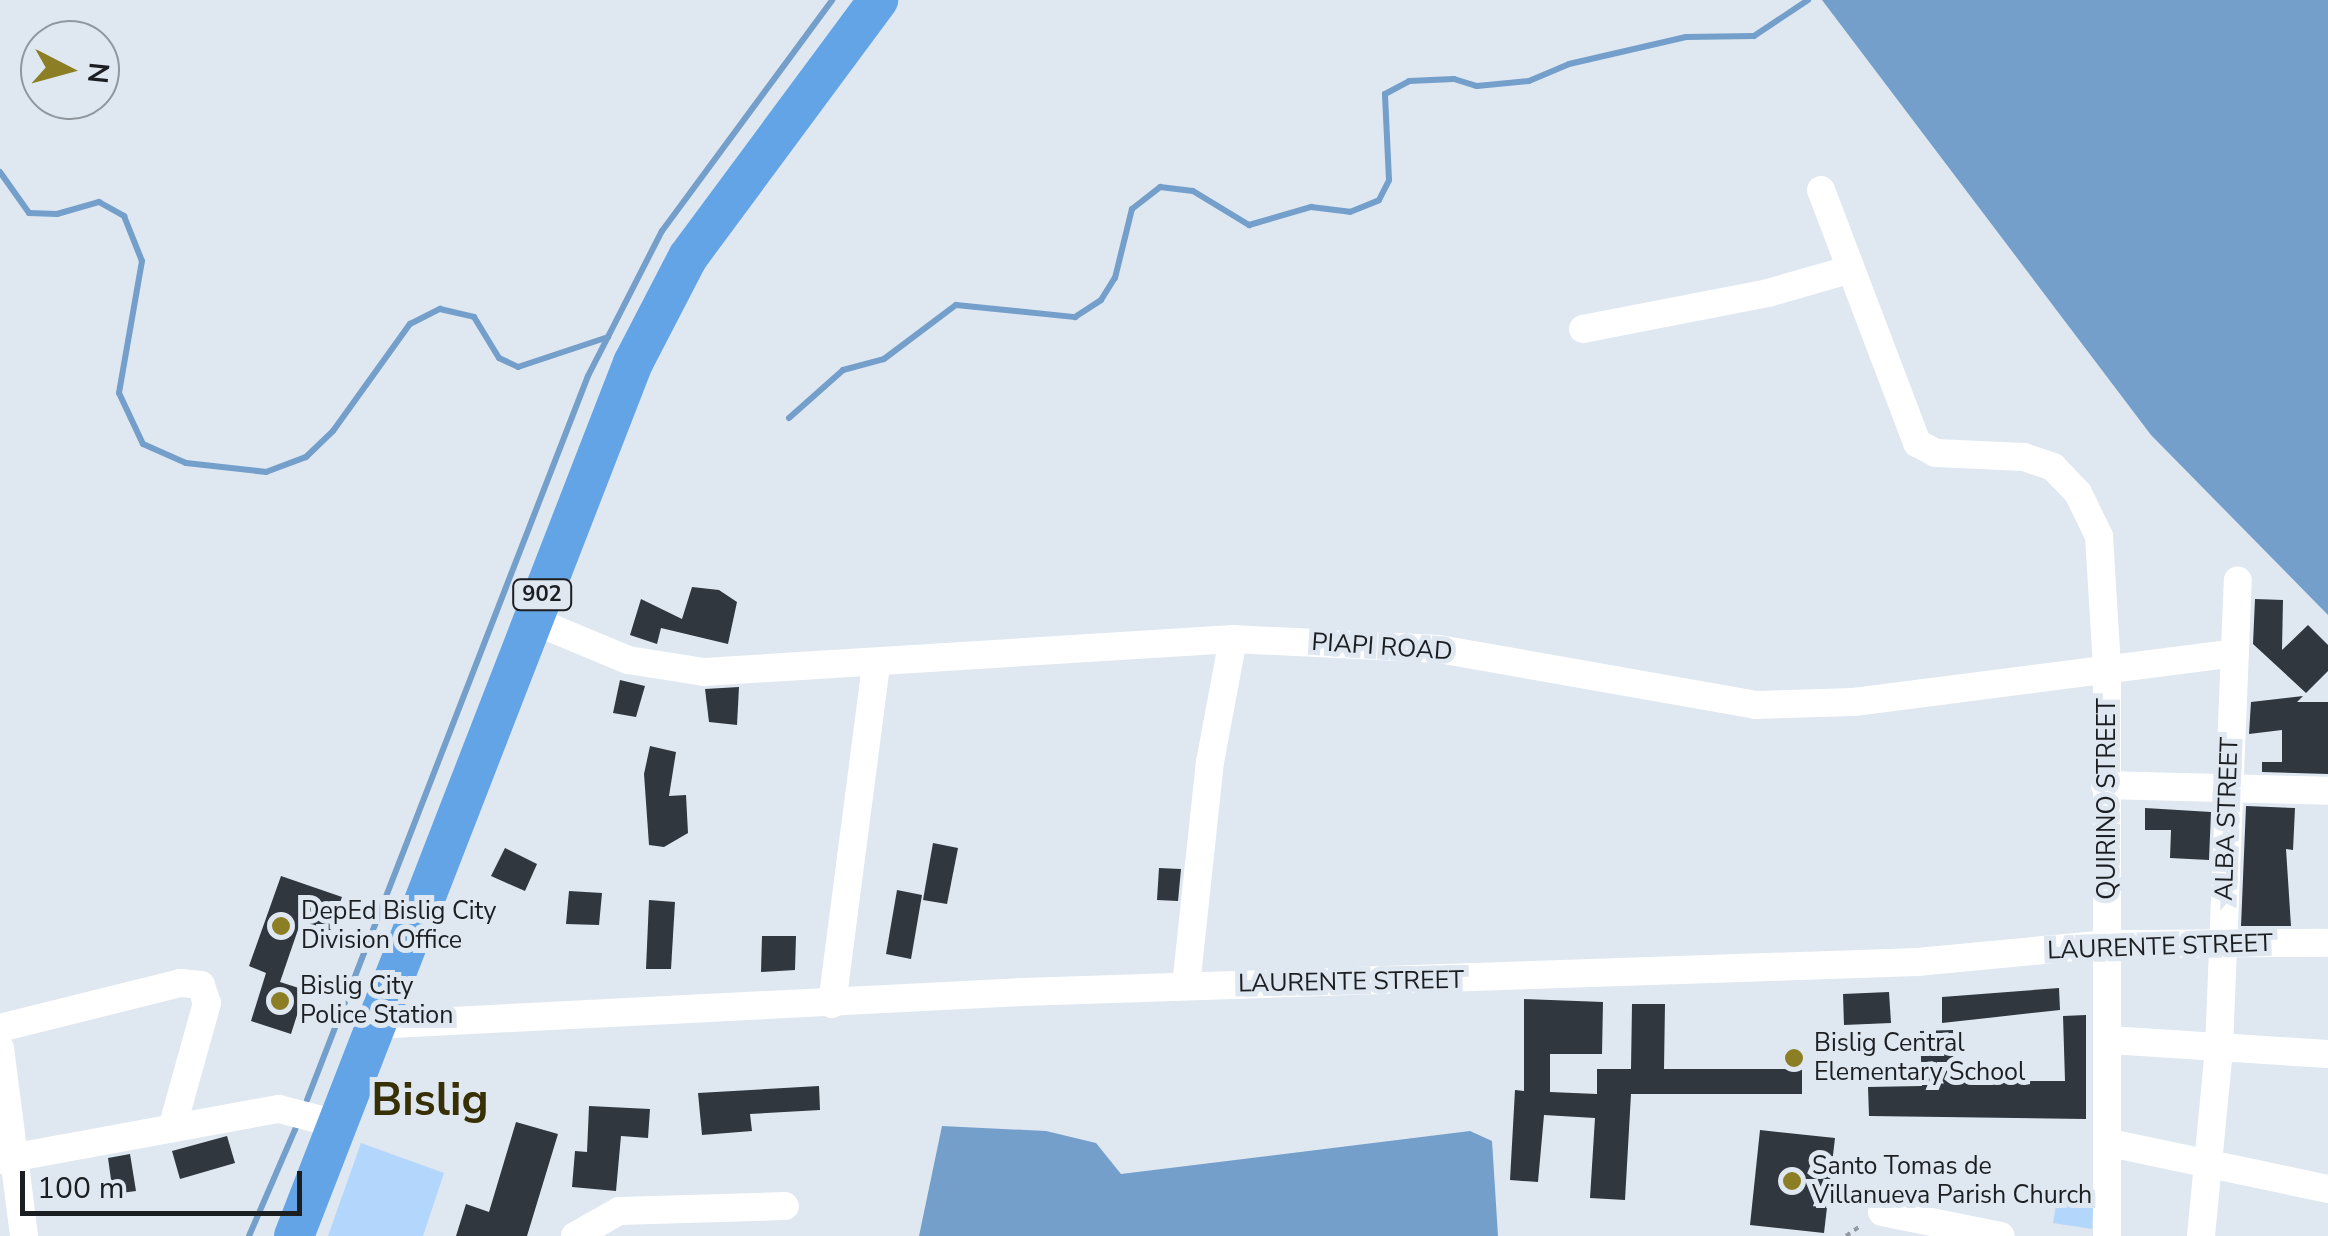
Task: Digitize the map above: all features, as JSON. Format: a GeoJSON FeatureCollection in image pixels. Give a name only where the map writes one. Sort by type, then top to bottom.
{"type":"FeatureCollection","features":[{"type":"Feature","properties":{"kind":"highway","name":"902"},"geometry":{"type":"LineString","coordinates":[[294,1236],[634,362],[688,258],[878,0]]}},
{"type":"Feature","properties":{"kind":"street"},"geometry":{"type":"LineString","coordinates":[[1583,329],[1848,270],[1820,190]]}},
{"type":"Feature","properties":{"kind":"street","name":"QUIRINO STREET"},"geometry":{"type":"LineString","coordinates":[[1848,270],[1917,443],[1936,453],[2024,458],[2052,467],[2078,493],[2099,536],[2108,666],[2104,785],[2110,1040],[2108,1236]]}},
{"type":"Feature","properties":{"kind":"street","name":"ALBA STREET"},"geometry":{"type":"LineString","coordinates":[[2201,1236],[2218,1048],[2238,580]]}},
{"type":"Feature","properties":{"kind":"street","name":"PIAPI ROAD"},"geometry":{"type":"LineString","coordinates":[[532,620],[628,660],[704,672],[1233,639],[1439,649],[1756,704],[1854,702],[2108,666],[2235,653]]}},
{"type":"Feature","properties":{"kind":"street"},"geometry":{"type":"LineString","coordinates":[[1186,986],[1210,762],[1233,639]]}},
{"type":"Feature","properties":{"kind":"street"},"geometry":{"type":"LineString","coordinates":[[832,1004],[876,662]]}},
{"type":"Feature","properties":{"kind":"street"},"geometry":{"type":"LineString","coordinates":[[2104,785],[2328,791]]}},
{"type":"Feature","properties":{"kind":"street","name":"LAURENTE STREET"},"geometry":{"type":"LineString","coordinates":[[373,1025],[1186,986],[1917,962],[2108,944],[2328,943]]}},
{"type":"Feature","properties":{"kind":"street"},"geometry":{"type":"LineString","coordinates":[[0,1028],[180,983],[201,985],[207,1003],[172,1128]]}},
{"type":"Feature","properties":{"kind":"street"},"geometry":{"type":"LineString","coordinates":[[2110,1040],[2328,1054]]}},
{"type":"Feature","properties":{"kind":"street"},"geometry":{"type":"LineString","coordinates":[[0,1048],[7,1159],[24,1236]]}},
{"type":"Feature","properties":{"kind":"street"},"geometry":{"type":"LineString","coordinates":[[7,1159],[279,1109],[336,1124]]}},
{"type":"Feature","properties":{"kind":"street"},"geometry":{"type":"LineString","coordinates":[[2110,1143],[2328,1189]]}},
{"type":"Feature","properties":{"kind":"street"},"geometry":{"type":"LineString","coordinates":[[575,1236],[619,1212],[785,1206]]}},
{"type":"Feature","properties":{"kind":"street"},"geometry":{"type":"LineString","coordinates":[[1882,1212],[2000,1236]]}},
{"type":"Feature","properties":{"kind":"shaded area"},"geometry":{"type":"Polygon","coordinates":[[[1822,0],[2328,0],[2328,615],[2151,435],[1822,0]]]}},
{"type":"Feature","properties":{"kind":"shaded area"},"geometry":{"type":"Polygon","coordinates":[[[942,1126],[1046,1131],[1096,1143],[1121,1174],[1470,1131],[1492,1141],[1498,1236],[919,1236],[942,1126]]]}},
{"type":"Feature","properties":{"kind":"shaded area"},"geometry":{"type":"Polygon","coordinates":[[[361,1143],[444,1173],[423,1236],[328,1236],[361,1143]]]}},
{"type":"Feature","properties":{"kind":"shaded area"},"geometry":{"type":"Polygon","coordinates":[[[2059,1188],[2094,1193],[2092,1229],[2053,1223],[2059,1188]]]}},
{"type":"Feature","properties":{"kind":"building"},"geometry":{"type":"Polygon","coordinates":[[[692,587],[719,590],[737,602],[728,644],[661,628],[657,644],[630,635],[641,599],[682,619],[692,587]]]}},
{"type":"Feature","properties":{"kind":"building"},"geometry":{"type":"Polygon","coordinates":[[[2255,599],[2283,600],[2282,650],[2308,625],[2328,645],[2328,671],[2306,693],[2253,644],[2255,599]]]}},
{"type":"Feature","properties":{"kind":"building"},"geometry":{"type":"Polygon","coordinates":[[[620,680],[645,686],[636,717],[613,713],[620,680]]]}},
{"type":"Feature","properties":{"kind":"building"},"geometry":{"type":"Polygon","coordinates":[[[739,687],[737,725],[709,722],[705,689],[739,687]]]}},
{"type":"Feature","properties":{"kind":"building"},"geometry":{"type":"Polygon","coordinates":[[[2303,696],[2297,702],[2328,702],[2328,774],[2262,772],[2262,762],[2282,762],[2282,730],[2249,734],[2251,702],[2303,696]]]}},
{"type":"Feature","properties":{"kind":"building"},"geometry":{"type":"Polygon","coordinates":[[[650,746],[676,752],[669,796],[686,795],[688,833],[664,847],[649,845],[644,774],[650,746]]]}},
{"type":"Feature","properties":{"kind":"building"},"geometry":{"type":"Polygon","coordinates":[[[2246,806],[2295,808],[2293,850],[2286,849],[2291,926],[2241,926],[2246,806]]]}},
{"type":"Feature","properties":{"kind":"building"},"geometry":{"type":"Polygon","coordinates":[[[2145,808],[2211,812],[2209,860],[2170,858],[2171,830],[2145,830],[2145,808]]]}},
{"type":"Feature","properties":{"kind":"building"},"geometry":{"type":"Polygon","coordinates":[[[933,843],[958,848],[947,904],[923,900],[933,843]]]}},
{"type":"Feature","properties":{"kind":"building"},"geometry":{"type":"Polygon","coordinates":[[[505,848],[537,864],[525,891],[491,876],[505,848]]]}},
{"type":"Feature","properties":{"kind":"building"},"geometry":{"type":"Polygon","coordinates":[[[1159,868],[1181,869],[1178,901],[1157,900],[1159,868]]]}},
{"type":"Feature","properties":{"kind":"building","name":"DepEd Bislig City Division Office"},"geometry":{"type":"Polygon","coordinates":[[[281,876],[342,897],[330,931],[301,921],[280,982],[305,990],[291,1034],[251,1021],[266,973],[249,966],[281,876]]]}},
{"type":"Feature","properties":{"kind":"building"},"geometry":{"type":"Polygon","coordinates":[[[897,890],[922,895],[911,959],[886,954],[897,890]]]}},
{"type":"Feature","properties":{"kind":"building"},"geometry":{"type":"Polygon","coordinates":[[[569,891],[602,893],[599,925],[566,924],[569,891]]]}},
{"type":"Feature","properties":{"kind":"building"},"geometry":{"type":"Polygon","coordinates":[[[649,900],[675,902],[671,969],[646,969],[649,900]]]}},
{"type":"Feature","properties":{"kind":"building"},"geometry":{"type":"Polygon","coordinates":[[[762,936],[796,936],[795,970],[761,972],[762,936]]]}},
{"type":"Feature","properties":{"kind":"building"},"geometry":{"type":"Polygon","coordinates":[[[2059,988],[2060,1010],[1942,1023],[1942,997],[2059,988]]]}},
{"type":"Feature","properties":{"kind":"building"},"geometry":{"type":"Polygon","coordinates":[[[1889,992],[1891,1023],[1844,1025],[1843,994],[1889,992]]]}},
{"type":"Feature","properties":{"kind":"building"},"geometry":{"type":"Polygon","coordinates":[[[1524,999],[1603,1002],[1602,1054],[1550,1054],[1550,1092],[1597,1094],[1597,1069],[1631,1069],[1632,1004],[1665,1004],[1664,1069],[1802,1069],[1802,1094],[1631,1094],[1625,1200],[1590,1198],[1595,1118],[1544,1115],[1538,1182],[1510,1180],[1515,1090],[1524,1091],[1524,999]]]}},
{"type":"Feature","properties":{"kind":"building"},"geometry":{"type":"Polygon","coordinates":[[[2086,1015],[2086,1119],[1869,1116],[1868,1087],[1922,1086],[1920,1031],[1953,1030],[1954,1081],[2065,1081],[2063,1016],[2086,1015]]]}},
{"type":"Feature","properties":{"kind":"building"},"geometry":{"type":"Polygon","coordinates":[[[819,1086],[820,1110],[750,1114],[752,1131],[702,1135],[698,1093],[819,1086]]]}},
{"type":"Feature","properties":{"kind":"building"},"geometry":{"type":"Polygon","coordinates":[[[589,1106],[650,1109],[648,1138],[621,1136],[616,1191],[572,1187],[575,1151],[587,1152],[589,1106]]]}},
{"type":"Feature","properties":{"kind":"building"},"geometry":{"type":"Polygon","coordinates":[[[516,1122],[558,1134],[527,1236],[456,1236],[466,1204],[489,1212],[516,1122]]]}},
{"type":"Feature","properties":{"kind":"building","name":"Santo Tomas de Villanueva Parish Church"},"geometry":{"type":"Polygon","coordinates":[[[1760,1130],[1835,1138],[1824,1233],[1750,1225],[1760,1130]]]}},
{"type":"Feature","properties":{"kind":"building"},"geometry":{"type":"Polygon","coordinates":[[[227,1136],[235,1163],[180,1179],[172,1151],[227,1136]]]}},
{"type":"Feature","properties":{"kind":"building"},"geometry":{"type":"Polygon","coordinates":[[[130,1154],[136,1191],[113,1194],[108,1158],[130,1154]]]}},
{"type":"Feature","properties":{"kind":"waterway"},"geometry":{"type":"LineString","coordinates":[[307,1100],[588,376],[662,231],[832,0]]}},
{"type":"Feature","properties":{"kind":"waterway"},"geometry":{"type":"LineString","coordinates":[[789,418],[843,370],[884,359],[956,305],[1075,317],[1101,300],[1115,278],[1132,209],[1160,187],[1193,191],[1249,225],[1311,207],[1350,212],[1379,200],[1389,180],[1385,94],[1409,81],[1454,79],[1477,86],[1529,81],[1569,64],[1686,37],[1754,36],[1808,0]]}},
{"type":"Feature","properties":{"kind":"waterway"},"geometry":{"type":"LineString","coordinates":[[0,172],[29,213],[57,214],[99,202],[124,216],[142,261],[119,393],[143,444],[186,463],[266,472],[306,457],[333,431],[410,324],[440,309],[474,317],[499,358],[518,367],[608,337]]}},
{"type":"Feature","properties":{"kind":"waterway"},"geometry":{"type":"LineString","coordinates":[[249,1236],[298,1123]]}},
{"type":"Feature","properties":{"kind":"place","name":"DepEd Bislig City Division Office"},"geometry":{"type":"Point","coordinates":[281,926]}},
{"type":"Feature","properties":{"kind":"place","name":"Bislig City Police Station"},"geometry":{"type":"Point","coordinates":[280,1001]}},
{"type":"Feature","properties":{"kind":"place","name":"Bislig Central Elementary School"},"geometry":{"type":"Point","coordinates":[1794,1058]}},
{"type":"Feature","properties":{"kind":"place","name":"Santo Tomas de Villanueva Parish Church"},"geometry":{"type":"Point","coordinates":[1792,1181]}},
{"type":"Feature","properties":{"kind":"district","name":"Bislig"},"geometry":{"type":"Point","coordinates":[430,1101]}}]}
